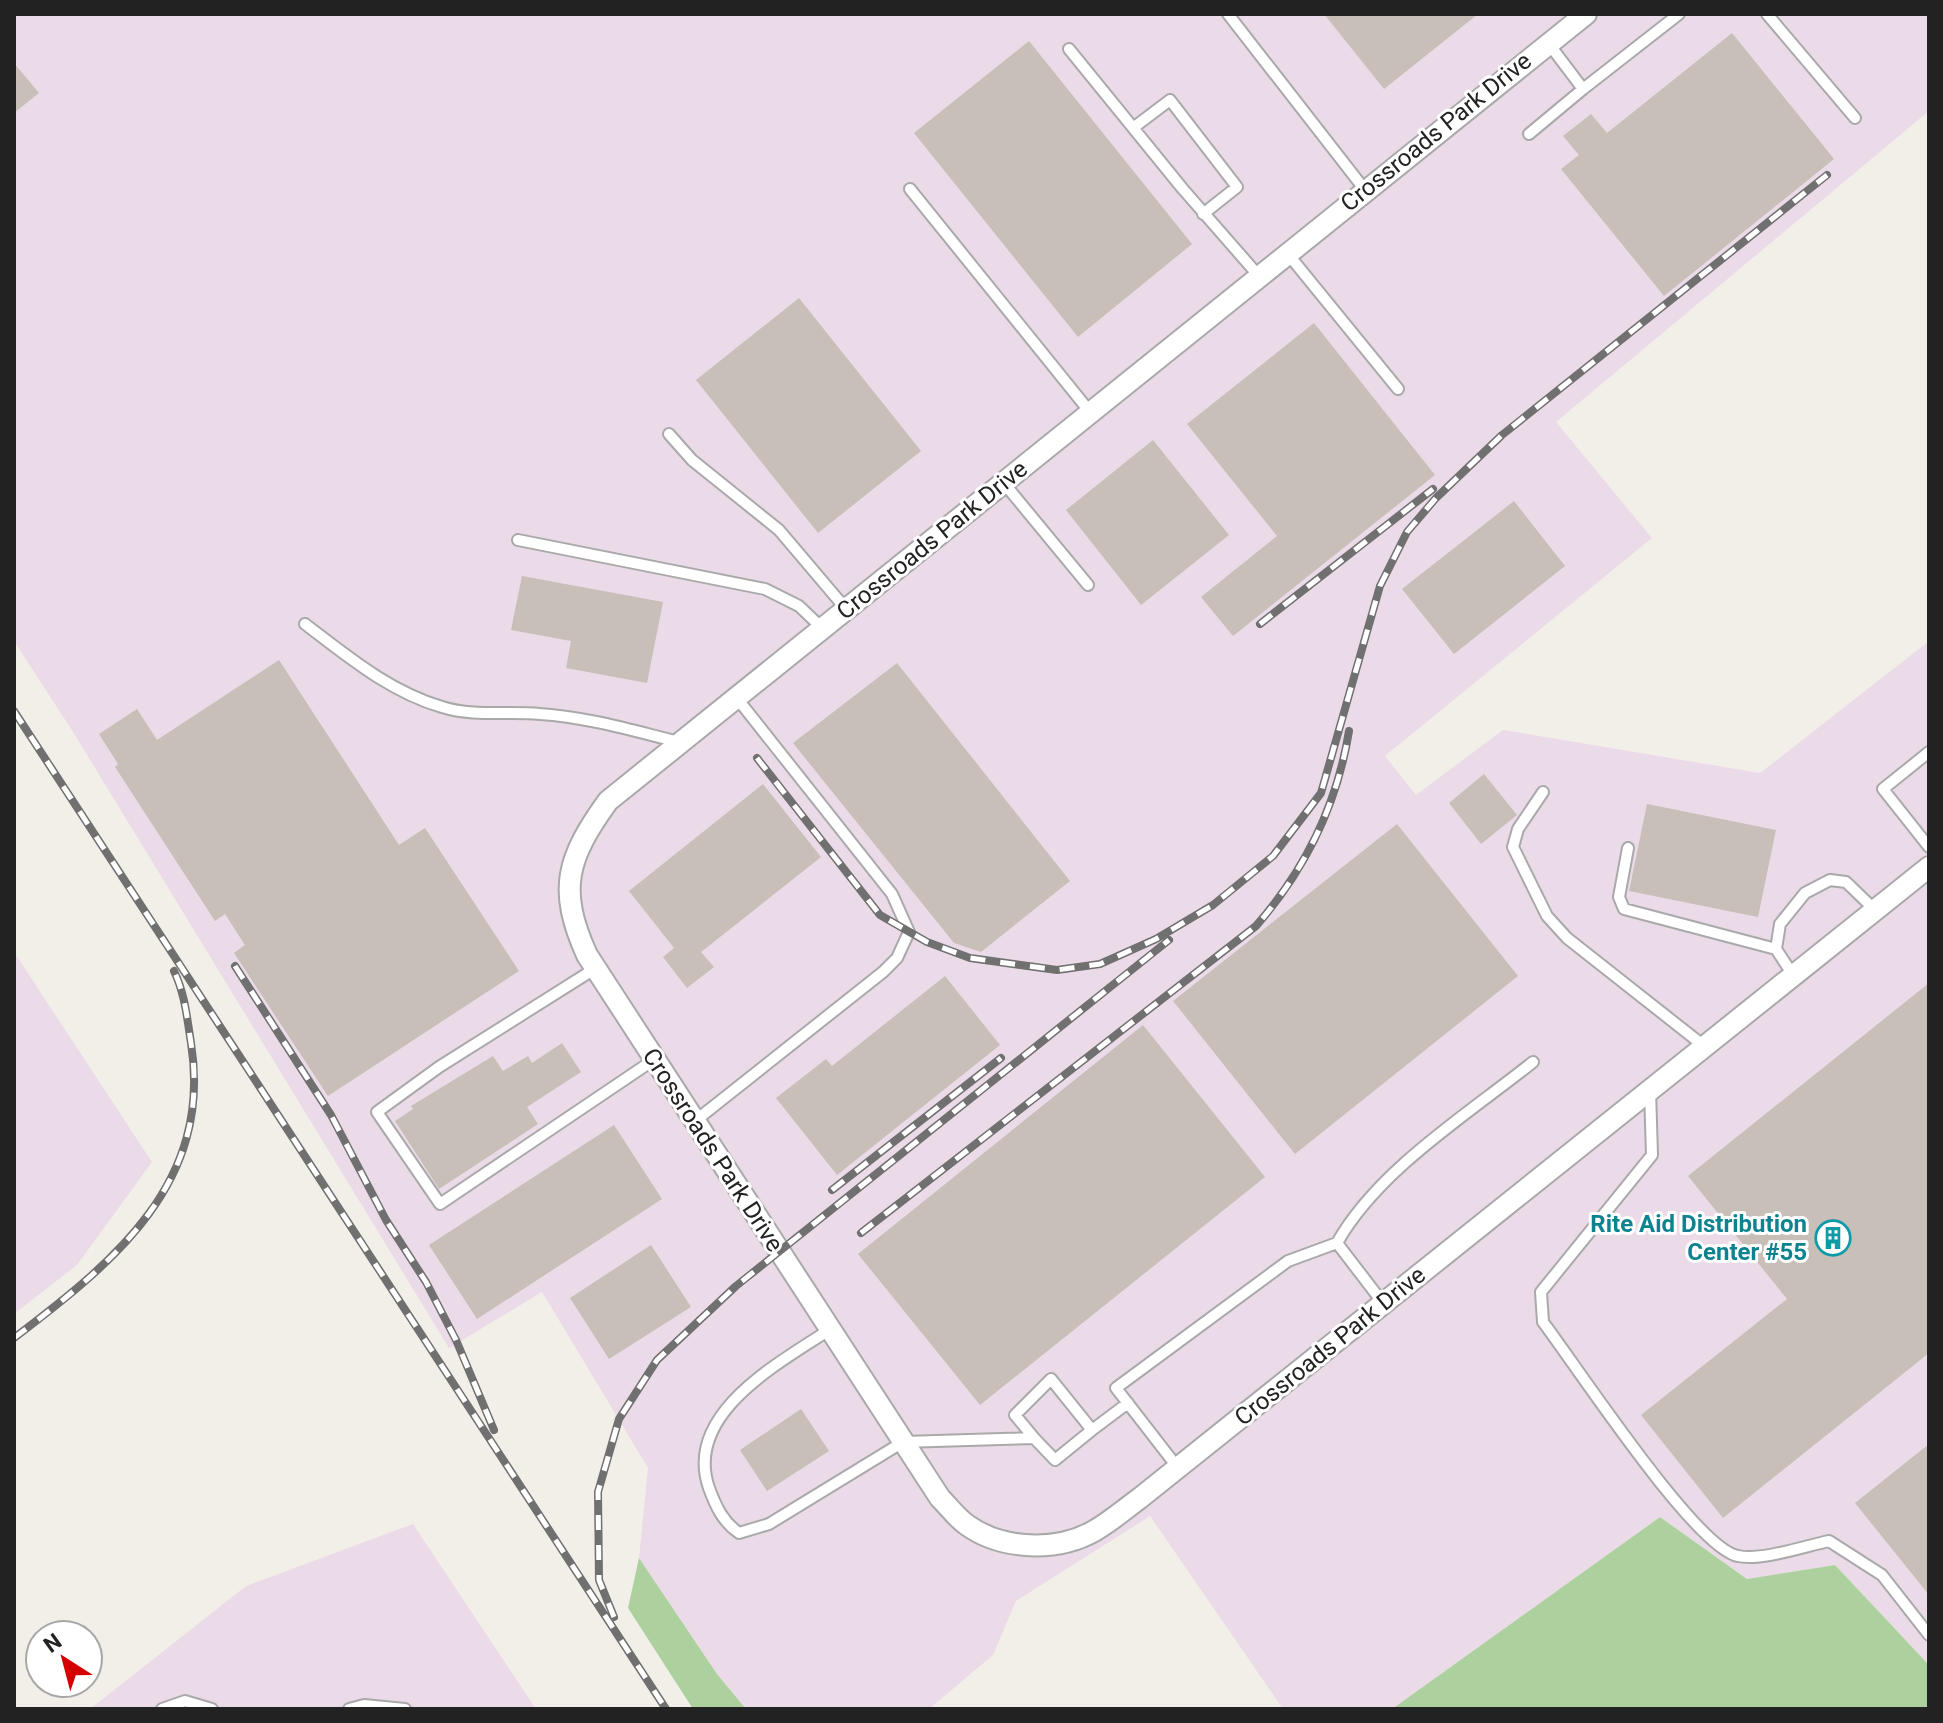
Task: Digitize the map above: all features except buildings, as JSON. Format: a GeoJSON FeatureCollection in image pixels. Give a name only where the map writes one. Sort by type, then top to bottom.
{"type":"FeatureCollection","features":[{"type":"Feature","properties":{"kind":"street","name":"Crossroads Park Drive"},"geometry":{"type":"LineString","coordinates":[[1586,14],[1286,252],[608,801],[585,834],[572,860],[567,890],[572,922],[596,968],[940,1498],[965,1524],[986,1536],[1030,1546],[1062,1544],[1092,1532],[1178,1468],[1929,867]]}},
{"type":"Feature","properties":{"kind":"lane"},"geometry":{"type":"LineString","coordinates":[[1228,14],[1365,190]]}},
{"type":"Feature","properties":{"kind":"lane"},"geometry":{"type":"LineString","coordinates":[[1529,134],[1679,14]]}},
{"type":"Feature","properties":{"kind":"lane"},"geometry":{"type":"LineString","coordinates":[[1767,14],[1855,118]]}},
{"type":"Feature","properties":{"kind":"lane"},"geometry":{"type":"LineString","coordinates":[[1547,42],[1583,89]]}},
{"type":"Feature","properties":{"kind":"lane"},"geometry":{"type":"LineString","coordinates":[[1069,49],[1203,214],[1258,275]]}},
{"type":"Feature","properties":{"kind":"lane"},"geometry":{"type":"LineString","coordinates":[[1133,128],[1170,100],[1237,187],[1203,214]]}},
{"type":"Feature","properties":{"kind":"lane"},"geometry":{"type":"LineString","coordinates":[[910,189],[1090,412]]}},
{"type":"Feature","properties":{"kind":"lane"},"geometry":{"type":"LineString","coordinates":[[1286,252],[1398,389]]}},
{"type":"Feature","properties":{"kind":"lane"},"geometry":{"type":"LineString","coordinates":[[669,434],[692,460],[779,530],[846,609]]}},
{"type":"Feature","properties":{"kind":"lane"},"geometry":{"type":"LineString","coordinates":[[1003,482],[1088,585]]}},
{"type":"Feature","properties":{"kind":"lane"},"geometry":{"type":"LineString","coordinates":[[518,540],[765,589],[791,601],[822,628]]}},
{"type":"Feature","properties":{"kind":"lane"},"geometry":{"type":"LineString","coordinates":[[305,624],[404,693],[444,708],[496,715],[539,714],[610,725],[679,742]]}},
{"type":"Feature","properties":{"kind":"lane"},"geometry":{"type":"LineString","coordinates":[[695,1121],[883,972],[897,958],[909,932],[892,894],[736,697]]}},
{"type":"Feature","properties":{"kind":"lane"},"geometry":{"type":"LineString","coordinates":[[1929,752],[1883,789],[1929,847]]}},
{"type":"Feature","properties":{"kind":"lane"},"geometry":{"type":"LineString","coordinates":[[1543,792],[1518,829],[1513,847],[1547,916],[1567,938],[1704,1046]]}},
{"type":"Feature","properties":{"kind":"lane"},"geometry":{"type":"LineString","coordinates":[[1628,848],[1619,897],[1624,909],[1776,949],[1793,975]]}},
{"type":"Feature","properties":{"kind":"lane"},"geometry":{"type":"LineString","coordinates":[[1776,949],[1780,924],[1805,893],[1830,880],[1846,882],[1875,910]]}},
{"type":"Feature","properties":{"kind":"lane"},"geometry":{"type":"LineString","coordinates":[[596,968],[439,1067],[377,1112],[440,1204],[655,1059]]}},
{"type":"Feature","properties":{"kind":"lane"},"geometry":{"type":"LineString","coordinates":[[1178,1468],[1116,1388],[1288,1261],[1337,1243],[1387,1179],[1533,1062]]}},
{"type":"Feature","properties":{"kind":"lane"},"geometry":{"type":"LineString","coordinates":[[1650,1089],[1652,1155],[1541,1292],[1543,1322],[1685,1514],[1720,1548],[1739,1557],[1829,1541],[1882,1575],[1929,1635]]}},
{"type":"Feature","properties":{"kind":"lane"},"geometry":{"type":"LineString","coordinates":[[1337,1243],[1383,1303]]}},
{"type":"Feature","properties":{"kind":"lane"},"geometry":{"type":"LineString","coordinates":[[829,1330],[772,1368],[719,1418],[706,1446],[707,1480],[727,1525],[739,1533],[769,1524],[903,1442],[1034,1438]]}},
{"type":"Feature","properties":{"kind":"lane"},"geometry":{"type":"LineString","coordinates":[[1092,1430],[1051,1379],[1015,1415],[1055,1460],[1128,1403]]}},
{"type":"Feature","properties":{"kind":"lane"},"geometry":{"type":"LineString","coordinates":[[162,1709],[185,1701],[212,1709]]}},
{"type":"Feature","properties":{"kind":"lane"},"geometry":{"type":"LineString","coordinates":[[349,1709],[364,1705],[405,1709]]}},
{"type":"Feature","properties":{"kind":"shaded area"},"geometry":{"type":"Polygon","coordinates":[[[14,14],[1929,14],[1929,111],[1556,422],[1652,538],[1385,756],[1416,795],[1503,730],[1760,773],[1929,641],[1929,1665],[1835,1565],[1747,1579],[1660,1517],[1392,1709],[1283,1709],[1150,1516],[1016,1601],[993,1655],[929,1709],[746,1709],[717,1674],[639,1558],[648,1468],[542,1292],[449,1348],[73,732],[14,641],[14,14]]]}},
{"type":"Feature","properties":{"kind":"shaded area"},"geometry":{"type":"Polygon","coordinates":[[[14,952],[152,1162],[77,1265],[14,1314],[14,952]]]}},
{"type":"Feature","properties":{"kind":"shaded area"},"geometry":{"type":"Polygon","coordinates":[[[413,1524],[536,1709],[90,1709],[246,1586],[413,1524]]]}},
{"type":"Feature","properties":{"kind":"green space"},"geometry":{"type":"Polygon","coordinates":[[[1660,1517],[1747,1579],[1835,1565],[1929,1665],[1929,1709],[1392,1709],[1660,1517]]]}},
{"type":"Feature","properties":{"kind":"green space"},"geometry":{"type":"Polygon","coordinates":[[[639,1558],[717,1674],[746,1709],[693,1709],[628,1608],[639,1558]]]}},
{"type":"Feature","properties":{"kind":"railway"},"geometry":{"type":"LineString","coordinates":[[757,758],[880,915],[927,942],[970,958],[1057,970],[1100,964],[1156,939],[1213,905],[1273,856],[1321,793],[1380,586],[1407,532],[1436,498],[1502,435],[1827,175]]}},
{"type":"Feature","properties":{"kind":"railway"},"geometry":{"type":"LineString","coordinates":[[1260,624],[1433,489]]}},
{"type":"Feature","properties":{"kind":"railway"},"geometry":{"type":"LineString","coordinates":[[14,711],[666,1709]]}},
{"type":"Feature","properties":{"kind":"railway"},"geometry":{"type":"LineString","coordinates":[[861,1233],[1256,926],[1290,882],[1316,835],[1336,785],[1349,731]]}},
{"type":"Feature","properties":{"kind":"railway"},"geometry":{"type":"LineString","coordinates":[[614,1617],[599,1580],[598,1492],[619,1419],[657,1360],[736,1286],[1169,940]]}},
{"type":"Feature","properties":{"kind":"railway"},"geometry":{"type":"LineString","coordinates":[[235,966],[331,1115],[386,1220],[426,1282],[456,1340],[494,1430]]}},
{"type":"Feature","properties":{"kind":"railway"},"geometry":{"type":"LineString","coordinates":[[14,1338],[87,1280],[120,1248],[148,1214],[171,1178],[187,1137],[194,1093],[187,1015],[174,971]]}},
{"type":"Feature","properties":{"kind":"railway"},"geometry":{"type":"LineString","coordinates":[[832,1190],[1001,1058]]}},
{"type":"Feature","properties":{"kind":"place","name":"Rite Aid Distribution Center #55"},"geometry":{"type":"Point","coordinates":[1833,1238]}}]}
